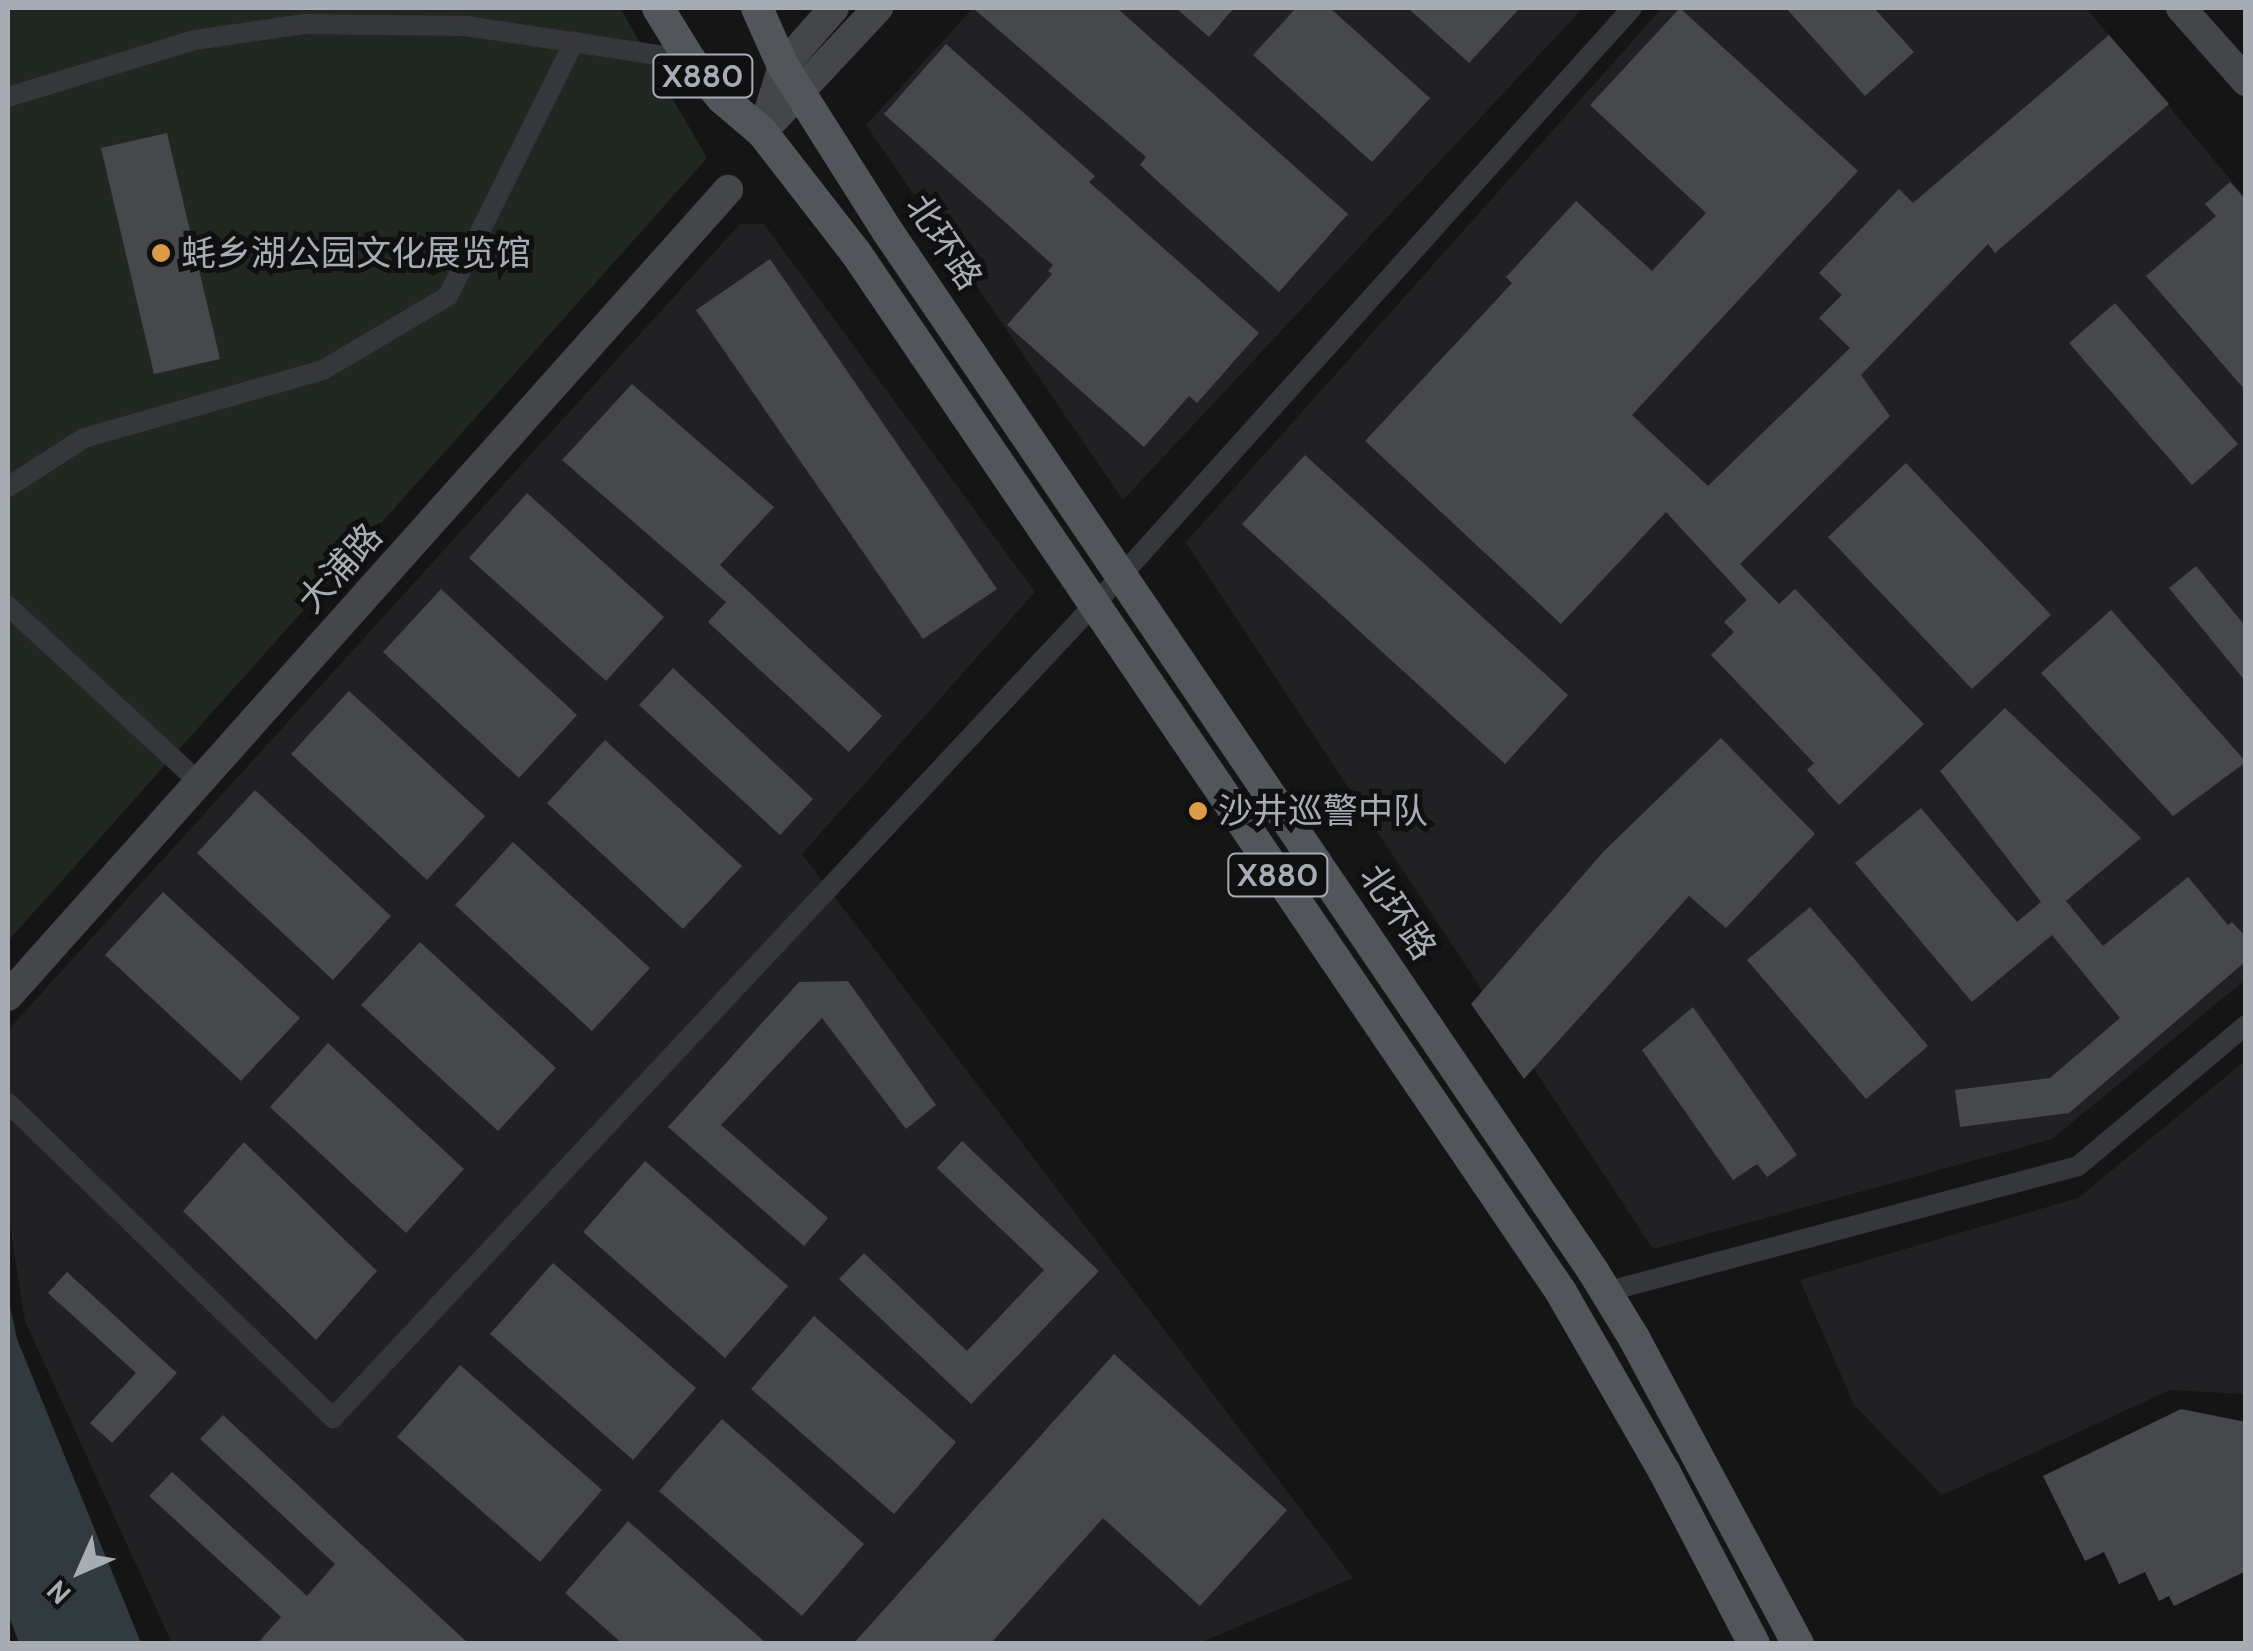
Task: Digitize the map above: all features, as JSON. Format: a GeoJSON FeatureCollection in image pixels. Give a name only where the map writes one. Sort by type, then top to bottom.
{"type":"FeatureCollection","features":[{"type":"Feature","properties":{"kind":"main road","name":"X880"},"geometry":{"type":"LineString","coordinates":[[658,8],[690,60],[722,98],[762,132],[856,252],[1560,1292],[1646,1438],[1754,1644]]}},
{"type":"Feature","properties":{"kind":"main road","name":"X880"},"geometry":{"type":"LineString","coordinates":[[757,8],[800,95]]}},
{"type":"Feature","properties":{"kind":"main road","name":"北环路"},"geometry":{"type":"LineString","coordinates":[[800,95],[1606,1292],[1798,1644]]}},
{"type":"Feature","properties":{"kind":"street"},"geometry":{"type":"LineString","coordinates":[[762,132],[783,66],[834,8]]}},
{"type":"Feature","properties":{"kind":"street"},"geometry":{"type":"LineString","coordinates":[[762,132],[878,8]]}},
{"type":"Feature","properties":{"kind":"street"},"geometry":{"type":"LineString","coordinates":[[8,1103],[333,1418],[1122,576],[1632,8]]}},
{"type":"Feature","properties":{"kind":"street"},"geometry":{"type":"LineString","coordinates":[[2181,8],[2246,81]]}},
{"type":"Feature","properties":{"kind":"street"},"geometry":{"type":"LineString","coordinates":[[8,97],[195,40],[303,24],[466,26],[690,60]]}},
{"type":"Feature","properties":{"kind":"street"},"geometry":{"type":"LineString","coordinates":[[8,487],[84,438],[323,370],[448,296],[574,42]]}},
{"type":"Feature","properties":{"kind":"street","name":"大浦路"},"geometry":{"type":"LineString","coordinates":[[8,996],[728,190]]}},
{"type":"Feature","properties":{"kind":"street"},"geometry":{"type":"LineString","coordinates":[[8,606],[200,782]]}},
{"type":"Feature","properties":{"kind":"street"},"geometry":{"type":"LineString","coordinates":[[1606,1292],[2078,1166],[2246,1025]]}},
{"type":"Feature","properties":{"kind":"shaded area"},"geometry":{"type":"Polygon","coordinates":[[[8,8],[620,8],[707,158],[8,941],[8,8]]]}},
{"type":"Feature","properties":{"kind":"shaded area"},"geometry":{"type":"Polygon","coordinates":[[[973,8],[1583,8],[1123,500],[866,125],[973,8]]]}},
{"type":"Feature","properties":{"kind":"shaded area"},"geometry":{"type":"Polygon","coordinates":[[[1662,8],[2086,8],[2245,197],[2245,980],[2052,1139],[1653,1249],[1186,542],[1662,8]]]}},
{"type":"Feature","properties":{"kind":"shaded area"},"geometry":{"type":"Polygon","coordinates":[[[740,224],[764,224],[1035,592],[802,854],[1353,1578],[1199,1643],[172,1643],[25,1321],[8,1213],[8,1030],[740,224]]]}},
{"type":"Feature","properties":{"kind":"shaded area"},"geometry":{"type":"Polygon","coordinates":[[[2245,1061],[2245,1394],[2170,1390],[1942,1495],[1854,1405],[1800,1280],[2078,1198],[2245,1061]]]}},
{"type":"Feature","properties":{"kind":"shaded area"},"geometry":{"type":"Polygon","coordinates":[[[8,1298],[17,1339],[141,1643],[19,1643],[8,1614],[8,1298]]]}},
{"type":"Feature","properties":{"kind":"building"},"geometry":{"type":"Polygon","coordinates":[[[973,8],[1117,8],[1348,214],[1279,292],[1140,165],[1146,157],[973,8]]]}},
{"type":"Feature","properties":{"kind":"building"},"geometry":{"type":"Polygon","coordinates":[[[1176,8],[1234,8],[1209,37],[1176,8]]]}},
{"type":"Feature","properties":{"kind":"building"},"geometry":{"type":"Polygon","coordinates":[[[1296,8],[1330,8],[1430,98],[1372,162],[1253,55],[1296,8]]]}},
{"type":"Feature","properties":{"kind":"building"},"geometry":{"type":"Polygon","coordinates":[[[1408,8],[1520,8],[1469,63],[1408,8]]]}},
{"type":"Feature","properties":{"kind":"building"},"geometry":{"type":"Polygon","coordinates":[[[1680,8],[1858,171],[1632,415],[1708,486],[1850,348],[1819,318],[1842,295],[1819,273],[1899,189],[1913,203],[2109,35],[2169,104],[1995,253],[1988,244],[1861,375],[1890,416],[1740,564],[1779,604],[1795,589],[1924,724],[1839,805],[1807,770],[1814,763],[1711,655],[1734,632],[1724,622],[1747,600],[1666,512],[1561,624],[1365,441],[1512,283],[1506,277],[1576,201],[1652,271],[1706,213],[1590,105],[1680,8]]]}},
{"type":"Feature","properties":{"kind":"building"},"geometry":{"type":"Polygon","coordinates":[[[1786,8],[1874,8],[1914,52],[1865,96],[1786,8]]]}},
{"type":"Feature","properties":{"kind":"building"},"geometry":{"type":"Polygon","coordinates":[[[946,44],[1095,176],[1089,182],[1259,333],[1197,403],[1189,396],[1144,447],[1007,325],[1052,274],[1048,271],[1053,265],[884,114],[946,44]]]}},
{"type":"Feature","properties":{"kind":"building","name":"蚝乡湖公园文化展览馆"},"geometry":{"type":"Polygon","coordinates":[[[167,133],[220,359],[154,374],[101,148],[167,133]]]}},
{"type":"Feature","properties":{"kind":"building"},"geometry":{"type":"Polygon","coordinates":[[[2230,182],[2246,200],[2246,391],[2146,276],[2216,216],[2205,204],[2230,182]]]}},
{"type":"Feature","properties":{"kind":"building"},"geometry":{"type":"Polygon","coordinates":[[[770,259],[997,589],[923,639],[696,310],[770,259]]]}},
{"type":"Feature","properties":{"kind":"building"},"geometry":{"type":"Polygon","coordinates":[[[2115,303],[2238,444],[2192,485],[2069,343],[2115,303]]]}},
{"type":"Feature","properties":{"kind":"building"},"geometry":{"type":"Polygon","coordinates":[[[632,384],[774,507],[720,565],[882,716],[849,752],[708,622],[726,602],[562,460],[632,384]]]}},
{"type":"Feature","properties":{"kind":"building"},"geometry":{"type":"Polygon","coordinates":[[[1305,455],[1568,695],[1505,764],[1242,524],[1305,455]]]}},
{"type":"Feature","properties":{"kind":"building"},"geometry":{"type":"Polygon","coordinates":[[[1906,463],[2051,615],[1972,689],[1828,537],[1906,463]]]}},
{"type":"Feature","properties":{"kind":"building"},"geometry":{"type":"Polygon","coordinates":[[[527,493],[664,617],[606,681],[469,558],[527,493]]]}},
{"type":"Feature","properties":{"kind":"building"},"geometry":{"type":"Polygon","coordinates":[[[2196,566],[2246,627],[2246,682],[2169,588],[2196,566]]]}},
{"type":"Feature","properties":{"kind":"building"},"geometry":{"type":"Polygon","coordinates":[[[441,589],[577,715],[519,778],[383,652],[441,589]]]}},
{"type":"Feature","properties":{"kind":"building"},"geometry":{"type":"Polygon","coordinates":[[[2111,610],[2246,762],[2173,816],[2041,673],[2111,610]]]}},
{"type":"Feature","properties":{"kind":"building"},"geometry":{"type":"Polygon","coordinates":[[[673,668],[813,799],[780,835],[639,705],[673,668]]]}},
{"type":"Feature","properties":{"kind":"building"},"geometry":{"type":"Polygon","coordinates":[[[349,691],[485,816],[427,880],[291,754],[349,691]]]}},
{"type":"Feature","properties":{"kind":"building"},"geometry":{"type":"Polygon","coordinates":[[[2005,708],[2141,838],[2066,901],[2103,946],[2188,877],[2228,925],[2232,922],[2246,937],[2246,961],[2069,1113],[1960,1127],[1955,1090],[2050,1078],[2120,1018],[2052,935],[1972,1002],[1855,863],[1921,808],[2017,922],[2041,902],[1940,771],[2005,708]]]}},
{"type":"Feature","properties":{"kind":"building"},"geometry":{"type":"Polygon","coordinates":[[[1721,738],[1815,834],[1726,928],[1689,896],[1524,1079],[1471,1004],[1604,851],[1721,738]]]}},
{"type":"Feature","properties":{"kind":"building"},"geometry":{"type":"Polygon","coordinates":[[[605,740],[742,866],[683,929],[547,803],[605,740]]]}},
{"type":"Feature","properties":{"kind":"building"},"geometry":{"type":"Polygon","coordinates":[[[255,790],[391,916],[333,980],[197,853],[255,790]]]}},
{"type":"Feature","properties":{"kind":"building"},"geometry":{"type":"Polygon","coordinates":[[[513,842],[650,968],[592,1031],[455,905],[513,842]]]}},
{"type":"Feature","properties":{"kind":"building"},"geometry":{"type":"Polygon","coordinates":[[[163,892],[300,1018],[241,1081],[105,955],[163,892]]]}},
{"type":"Feature","properties":{"kind":"building"},"geometry":{"type":"Polygon","coordinates":[[[1810,907],[1928,1046],[1866,1099],[1747,960],[1810,907]]]}},
{"type":"Feature","properties":{"kind":"building"},"geometry":{"type":"Polygon","coordinates":[[[420,942],[556,1068],[498,1131],[361,1005],[420,942]]]}},
{"type":"Feature","properties":{"kind":"building"},"geometry":{"type":"Polygon","coordinates":[[[848,981],[936,1105],[906,1129],[822,1018],[721,1125],[828,1218],[804,1246],[668,1127],[799,982],[848,981]]]}},
{"type":"Feature","properties":{"kind":"building"},"geometry":{"type":"Polygon","coordinates":[[[1693,1007],[1797,1155],[1767,1177],[1757,1164],[1733,1180],[1642,1050],[1693,1007]]]}},
{"type":"Feature","properties":{"kind":"building"},"geometry":{"type":"Polygon","coordinates":[[[328,1043],[464,1169],[406,1233],[270,1107],[328,1043]]]}},
{"type":"Feature","properties":{"kind":"building"},"geometry":{"type":"Polygon","coordinates":[[[962,1141],[1099,1271],[971,1404],[839,1279],[864,1253],[967,1351],[1044,1270],[937,1168],[962,1141]]]}},
{"type":"Feature","properties":{"kind":"building"},"geometry":{"type":"Polygon","coordinates":[[[244,1142],[377,1271],[316,1340],[183,1211],[244,1142]]]}},
{"type":"Feature","properties":{"kind":"building"},"geometry":{"type":"Polygon","coordinates":[[[645,1161],[788,1286],[725,1358],[583,1232],[645,1161]]]}},
{"type":"Feature","properties":{"kind":"building"},"geometry":{"type":"Polygon","coordinates":[[[553,1263],[696,1388],[633,1460],[490,1334],[553,1263]]]}},
{"type":"Feature","properties":{"kind":"building"},"geometry":{"type":"Polygon","coordinates":[[[67,1272],[177,1373],[112,1443],[90,1423],[136,1373],[48,1293],[67,1272]]]}},
{"type":"Feature","properties":{"kind":"building"},"geometry":{"type":"Polygon","coordinates":[[[814,1316],[956,1442],[894,1514],[751,1389],[814,1316]]]}},
{"type":"Feature","properties":{"kind":"building"},"geometry":{"type":"Polygon","coordinates":[[[1114,1354],[1287,1510],[1200,1606],[1103,1518],[990,1644],[853,1644],[1114,1354]]]}},
{"type":"Feature","properties":{"kind":"building"},"geometry":{"type":"Polygon","coordinates":[[[460,1365],[602,1490],[540,1562],[397,1437],[460,1365]]]}},
{"type":"Feature","properties":{"kind":"building"},"geometry":{"type":"Polygon","coordinates":[[[2181,1409],[2246,1422],[2246,1571],[2174,1606],[2169,1596],[2159,1601],[2145,1572],[2119,1584],[2104,1552],[2085,1561],[2043,1476],[2181,1409]]]}},
{"type":"Feature","properties":{"kind":"building"},"geometry":{"type":"Polygon","coordinates":[[[223,1415],[469,1644],[257,1644],[281,1617],[149,1496],[172,1472],[307,1596],[335,1564],[200,1439],[223,1415]]]}},
{"type":"Feature","properties":{"kind":"building"},"geometry":{"type":"Polygon","coordinates":[[[722,1419],[864,1544],[802,1616],[659,1491],[722,1419]]]}},
{"type":"Feature","properties":{"kind":"building"},"geometry":{"type":"Polygon","coordinates":[[[628,1521],[767,1644],[623,1644],[565,1593],[628,1521]]]}},
{"type":"Feature","properties":{"kind":"place","name":"蚝乡湖公园文化展览馆"},"geometry":{"type":"Point","coordinates":[161,253]}},
{"type":"Feature","properties":{"kind":"place","name":"沙井巡警中队"},"geometry":{"type":"Point","coordinates":[1198,811]}}]}
